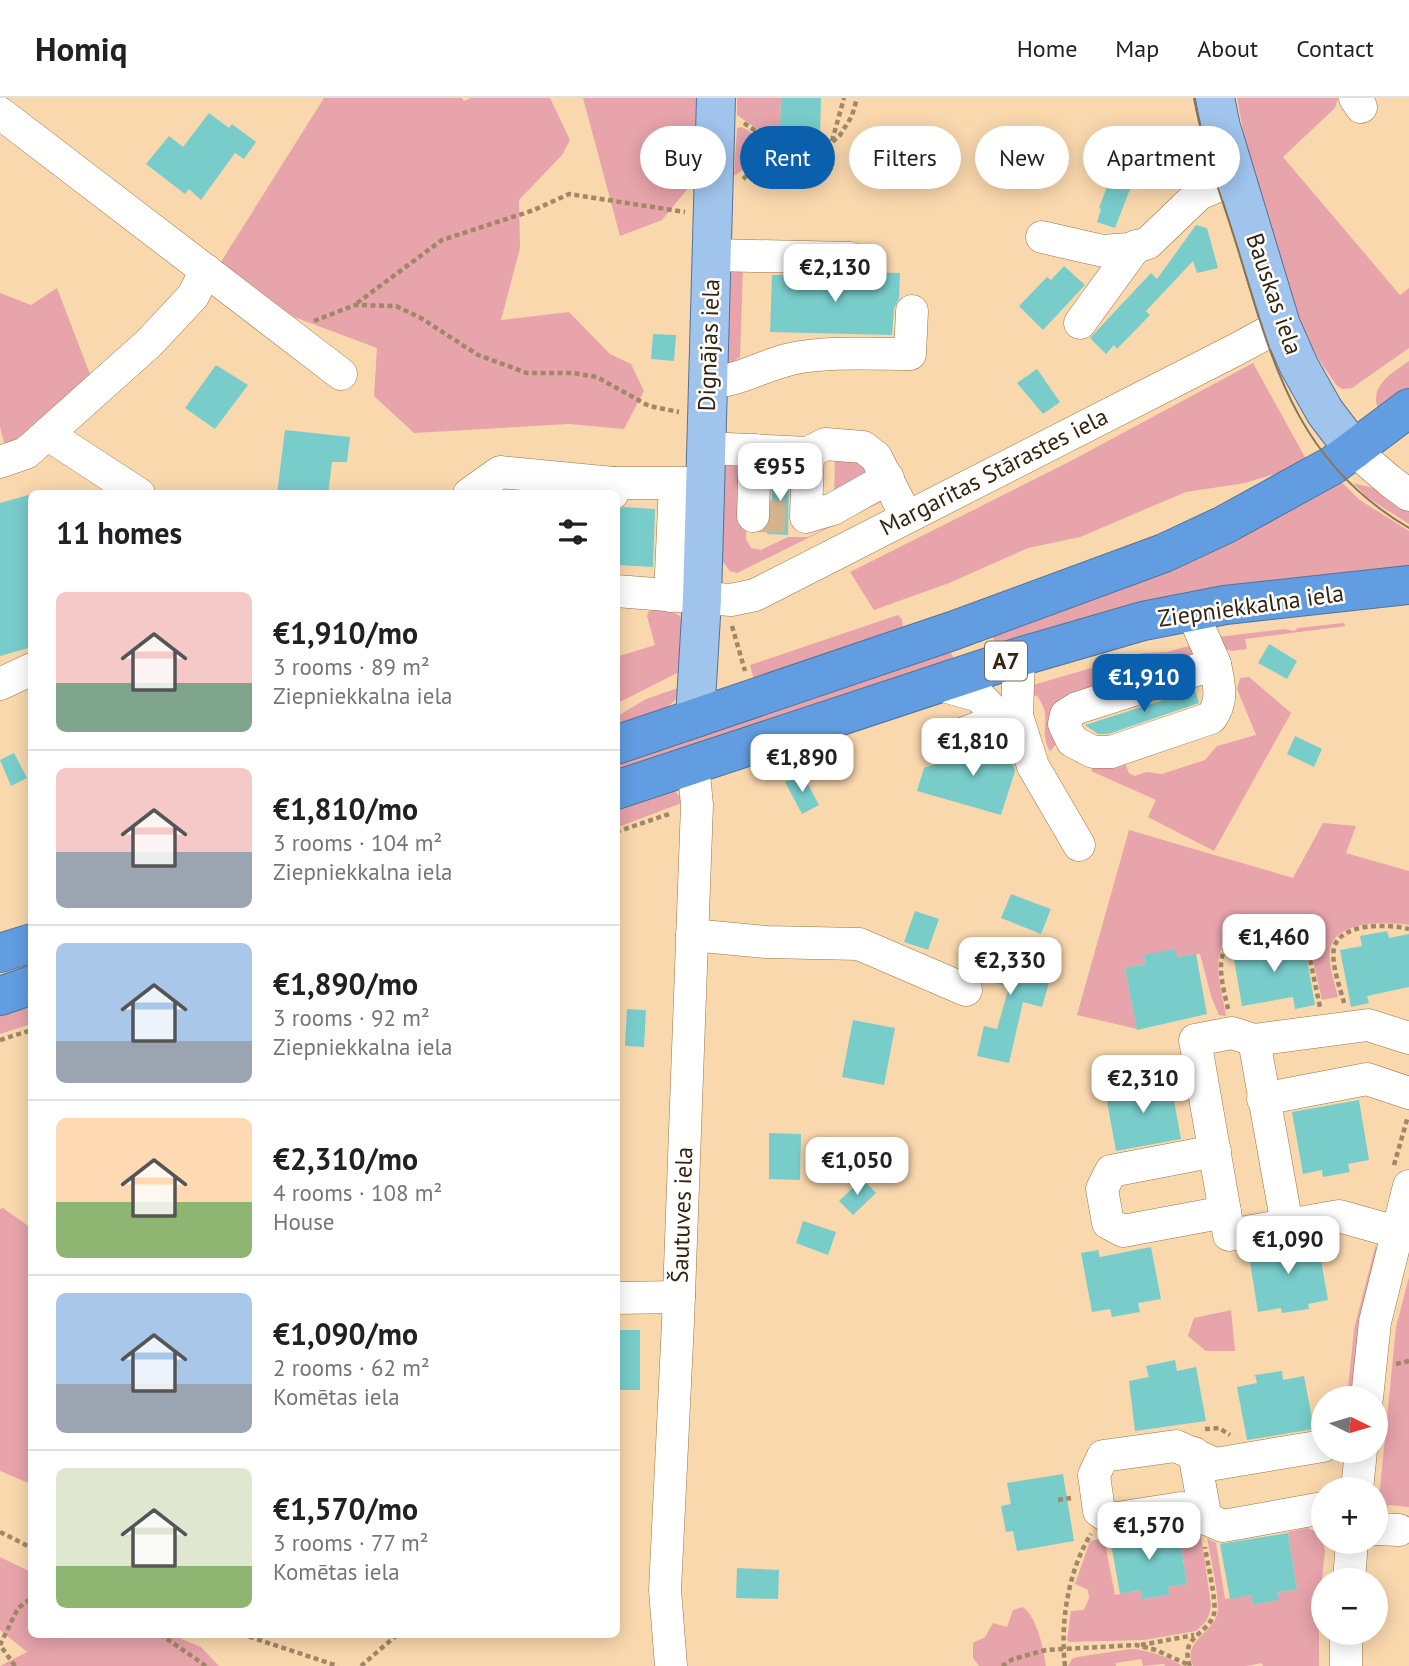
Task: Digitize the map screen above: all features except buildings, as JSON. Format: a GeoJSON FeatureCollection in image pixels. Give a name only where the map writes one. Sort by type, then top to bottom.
{"type":"FeatureCollection","features":[{"type":"Feature","properties":{"kind":"highway","name":"A7"},"geometry":{"type":"LineString","coordinates":[[620,744],[955,630],[1164,553],[1236,518],[1333,465],[1409,408]]}},
{"type":"Feature","properties":{"kind":"highway","name":"Ziepniekkalna iela"},"geometry":{"type":"LineString","coordinates":[[620,789],[1019,657],[1143,621],[1225,605],[1409,585]]}},
{"type":"Feature","properties":{"kind":"highway"},"geometry":{"type":"LineString","coordinates":[[954,678],[984,659],[985,647],[973,634],[955,630]]}},
{"type":"Feature","properties":{"kind":"highway"},"geometry":{"type":"LineString","coordinates":[[0,953],[28,944]]}},
{"type":"Feature","properties":{"kind":"highway"},"geometry":{"type":"LineString","coordinates":[[0,996],[28,986]]}},
{"type":"Feature","properties":{"kind":"main road","name":"Bauskas iela"},"geometry":{"type":"LineString","coordinates":[[1215,98],[1222,126]]}},
{"type":"Feature","properties":{"kind":"main road","name":"Dignājas iela"},"geometry":{"type":"LineString","coordinates":[[695,718],[701,599],[701,443],[712,237],[725,107]]}},
{"type":"Feature","properties":{"kind":"main road","name":"Bauskas iela"},"geometry":{"type":"LineString","coordinates":[[1239,189],[1281,325],[1299,366],[1318,400],[1354,450]]}},
{"type":"Feature","properties":{"kind":"street"},"geometry":{"type":"LineString","coordinates":[[0,113],[341,374]]}},
{"type":"Feature","properties":{"kind":"street"},"geometry":{"type":"LineString","coordinates":[[1042,237],[1103,251],[1148,243],[1199,194],[1211,189]]}},
{"type":"Feature","properties":{"kind":"street"},"geometry":{"type":"LineString","coordinates":[[712,237],[850,258]]}},
{"type":"Feature","properties":{"kind":"street"},"geometry":{"type":"LineString","coordinates":[[1080,323],[1136,246]]}},
{"type":"Feature","properties":{"kind":"street"},"geometry":{"type":"LineString","coordinates":[[0,462],[26,453],[149,343],[193,296],[206,270]]}},
{"type":"Feature","properties":{"kind":"street"},"geometry":{"type":"LineString","coordinates":[[701,443],[723,382],[792,359],[860,354],[910,354],[912,311]]}},
{"type":"Feature","properties":{"kind":"street","name":"Margaritas Stārastes iela"},"geometry":{"type":"LineString","coordinates":[[701,599],[755,595],[1281,325]]}},
{"type":"Feature","properties":{"kind":"street"},"geometry":{"type":"LineString","coordinates":[[47,434],[133,490]]}},
{"type":"Feature","properties":{"kind":"street"},"geometry":{"type":"LineString","coordinates":[[475,490],[500,472],[612,488],[701,443],[808,453],[825,444],[863,447],[876,457],[906,516]]}},
{"type":"Feature","properties":{"kind":"street"},"geometry":{"type":"LineString","coordinates":[[753,516],[755,450]]}},
{"type":"Feature","properties":{"kind":"street","name":"Bauskas iela"},"geometry":{"type":"LineString","coordinates":[[1354,450],[1409,495]]}},
{"type":"Feature","properties":{"kind":"street"},"geometry":{"type":"LineString","coordinates":[[808,453],[806,517],[833,509],[888,478]]}},
{"type":"Feature","properties":{"kind":"street"},"geometry":{"type":"LineString","coordinates":[[620,591],[701,599]]}},
{"type":"Feature","properties":{"kind":"street"},"geometry":{"type":"LineString","coordinates":[[1192,612],[1214,664],[1222,695],[1211,718],[1111,752],[1093,752],[1072,741],[1064,724],[1066,715],[1077,708],[1214,664]]}},
{"type":"Feature","properties":{"kind":"street"},"geometry":{"type":"LineString","coordinates":[[1009,717],[1019,657]]}},
{"type":"Feature","properties":{"kind":"street"},"geometry":{"type":"LineString","coordinates":[[0,684],[28,671]]}},
{"type":"Feature","properties":{"kind":"street"},"geometry":{"type":"LineString","coordinates":[[954,678],[1009,717],[1033,766],[1079,845]]}},
{"type":"Feature","properties":{"kind":"street"},"geometry":{"type":"LineString","coordinates":[[941,742],[1009,717]]}},
{"type":"Feature","properties":{"kind":"street","name":"Šautuves iela"},"geometry":{"type":"LineString","coordinates":[[671,1666],[665,1590],[697,805],[693,764]]}},
{"type":"Feature","properties":{"kind":"street"},"geometry":{"type":"LineString","coordinates":[[692,935],[766,942],[859,944],[967,990]]}},
{"type":"Feature","properties":{"kind":"street"},"geometry":{"type":"LineString","coordinates":[[1395,1232],[1339,1216],[1229,1235],[1195,1040],[1232,1033],[1254,1040],[1368,1025],[1409,1038]]}},
{"type":"Feature","properties":{"kind":"street"},"geometry":{"type":"LineString","coordinates":[[1254,1040],[1287,1225]]}},
{"type":"Feature","properties":{"kind":"street"},"geometry":{"type":"LineString","coordinates":[[1264,1099],[1367,1079],[1409,1093]]}},
{"type":"Feature","properties":{"kind":"street"},"geometry":{"type":"LineString","coordinates":[[1215,1151],[1111,1171],[1102,1189],[1108,1223],[1123,1231],[1225,1212]]}},
{"type":"Feature","properties":{"kind":"street"},"geometry":{"type":"LineString","coordinates":[[1368,1386],[1375,1322],[1395,1232],[1409,1186]]}},
{"type":"Feature","properties":{"kind":"street"},"geometry":{"type":"LineString","coordinates":[[620,1298],[679,1297]]}},
{"type":"Feature","properties":{"kind":"street"},"geometry":{"type":"LineString","coordinates":[[1205,1532],[1181,1508],[1111,1519],[1099,1511],[1094,1475],[1103,1456],[1176,1446],[1215,1464],[1311,1448]]}},
{"type":"Feature","properties":{"kind":"street"},"geometry":{"type":"LineString","coordinates":[[1194,1453],[1205,1532]]}},
{"type":"Feature","properties":{"kind":"street"},"geometry":{"type":"LineString","coordinates":[[1205,1532],[1223,1525],[1311,1510]]}},
{"type":"Feature","properties":{"kind":"street"},"geometry":{"type":"LineString","coordinates":[[1346,1645],[1346,1666]]}},
{"type":"Feature","properties":{"kind":"path"},"geometry":{"type":"LineString","coordinates":[[835,129],[844,98]]}},
{"type":"Feature","properties":{"kind":"path"},"geometry":{"type":"LineString","coordinates":[[835,139],[852,116],[857,98]]}},
{"type":"Feature","properties":{"kind":"path"},"geometry":{"type":"LineString","coordinates":[[725,107],[751,126]]}},
{"type":"Feature","properties":{"kind":"path"},"geometry":{"type":"LineString","coordinates":[[287,332],[355,304],[442,240],[534,210],[569,194],[677,210],[712,237]]}},
{"type":"Feature","properties":{"kind":"path"},"geometry":{"type":"LineString","coordinates":[[355,304],[396,306],[421,318],[478,355],[527,373],[573,373],[597,377],[649,406],[701,443]]}},
{"type":"Feature","properties":{"kind":"path"},"geometry":{"type":"LineString","coordinates":[[701,599],[731,622],[755,698]]}},
{"type":"Feature","properties":{"kind":"path"},"geometry":{"type":"LineString","coordinates":[[1230,1020],[1222,974],[1225,947],[1242,925],[1266,919],[1288,920],[1299,925],[1304,931],[1322,1017]]}},
{"type":"Feature","properties":{"kind":"path"},"geometry":{"type":"LineString","coordinates":[[1345,1011],[1334,960],[1335,945],[1339,939],[1363,928],[1380,925],[1409,929]]}},
{"type":"Feature","properties":{"kind":"path"},"geometry":{"type":"LineString","coordinates":[[0,1040],[28,1031]]}},
{"type":"Feature","properties":{"kind":"path"},"geometry":{"type":"LineString","coordinates":[[1065,1666],[1063,1651],[1066,1606],[1072,1579],[1085,1543],[1093,1530]]}},
{"type":"Feature","properties":{"kind":"path"},"geometry":{"type":"LineString","coordinates":[[0,1532],[28,1546]]}},
{"type":"Feature","properties":{"kind":"path"},"geometry":{"type":"LineString","coordinates":[[1190,1665],[1188,1649],[1195,1635],[1210,1622],[1215,1608],[1205,1532]]}},
{"type":"Feature","properties":{"kind":"path"},"geometry":{"type":"LineString","coordinates":[[15,1666],[0,1645],[18,1608],[28,1601]]}},
{"type":"Feature","properties":{"kind":"path"},"geometry":{"type":"LineString","coordinates":[[1002,1666],[1013,1659],[1046,1650],[1136,1645],[1195,1635]]}},
{"type":"Feature","properties":{"kind":"path"},"geometry":{"type":"LineString","coordinates":[[166,1638],[206,1666]]}},
{"type":"Feature","properties":{"kind":"path"},"geometry":{"type":"LineString","coordinates":[[252,1638],[338,1666]]}},
{"type":"Feature","properties":{"kind":"path"},"geometry":{"type":"LineString","coordinates":[[361,1666],[393,1638]]}},
{"type":"Feature","properties":{"kind":"path"},"geometry":{"type":"LineString","coordinates":[[1136,1645],[1156,1650],[1190,1665]]}},
{"type":"Feature","properties":{"kind":"shaded area"},"geometry":{"type":"Polygon","coordinates":[[[324,98],[462,98],[464,101],[471,98],[550,98],[570,140],[562,155],[519,200],[520,248],[501,320],[569,312],[610,354],[631,364],[644,391],[624,429],[569,424],[414,433],[374,396],[377,348],[294,317],[219,265],[324,98]]]}},
{"type":"Feature","properties":{"kind":"shaded area"},"geometry":{"type":"Polygon","coordinates":[[[583,98],[699,98],[697,126],[640,126],[640,189],[687,189],[662,220],[620,236],[583,98]]]}},
{"type":"Feature","properties":{"kind":"shaded area"},"geometry":{"type":"Polygon","coordinates":[[[737,98],[781,98],[780,126],[753,126],[737,115],[737,98]]]}},
{"type":"Feature","properties":{"kind":"shaded area"},"geometry":{"type":"Polygon","coordinates":[[[1237,98],[1338,98],[1335,108],[1283,157],[1400,295],[1409,288],[1409,348],[1352,388],[1342,389],[1337,386],[1313,351],[1300,323],[1244,136],[1237,98]]]}},
{"type":"Feature","properties":{"kind":"shaded area"},"geometry":{"type":"Polygon","coordinates":[[[740,127],[740,172],[734,176],[737,128],[740,127]]]}},
{"type":"Feature","properties":{"kind":"shaded area"},"geometry":{"type":"Polygon","coordinates":[[[729,267],[743,269],[740,357],[727,367],[729,267]]]}},
{"type":"Feature","properties":{"kind":"shaded area"},"geometry":{"type":"Polygon","coordinates":[[[57,288],[91,377],[43,421],[5,446],[0,427],[0,293],[31,305],[57,288]]]}},
{"type":"Feature","properties":{"kind":"shaded area"},"geometry":{"type":"Polygon","coordinates":[[[1409,361],[1409,391],[1380,414],[1376,396],[1378,389],[1388,377],[1409,361]]]}},
{"type":"Feature","properties":{"kind":"shaded area"},"geometry":{"type":"Polygon","coordinates":[[[1253,363],[1306,459],[1291,469],[1245,483],[1186,492],[1080,537],[1028,548],[949,583],[874,610],[850,572],[1067,463],[1253,363]]]}},
{"type":"Feature","properties":{"kind":"shaded area"},"geometry":{"type":"Polygon","coordinates":[[[733,456],[749,458],[746,539],[751,548],[761,550],[788,537],[808,537],[828,527],[834,519],[871,494],[883,501],[737,573],[730,571],[720,558],[722,472],[733,456]]]}},
{"type":"Feature","properties":{"kind":"shaded area"},"geometry":{"type":"Polygon","coordinates":[[[835,458],[859,463],[870,472],[834,496],[835,458]]]}},
{"type":"Feature","properties":{"kind":"shaded area"},"geometry":{"type":"Polygon","coordinates":[[[1337,478],[1360,500],[1409,531],[1409,570],[999,650],[990,632],[1337,478]]]}},
{"type":"Feature","properties":{"kind":"shaded area"},"geometry":{"type":"Polygon","coordinates":[[[1353,483],[1373,488],[1409,511],[1409,524],[1368,498],[1353,483]]]}},
{"type":"Feature","properties":{"kind":"shaded area"},"geometry":{"type":"Polygon","coordinates":[[[666,608],[680,616],[683,630],[679,672],[620,702],[620,656],[655,645],[647,616],[649,611],[666,608]]]}},
{"type":"Feature","properties":{"kind":"shaded area"},"geometry":{"type":"Polygon","coordinates":[[[898,615],[902,619],[903,628],[755,684],[750,665],[898,615]]]}},
{"type":"Feature","properties":{"kind":"shaded area"},"geometry":{"type":"Polygon","coordinates":[[[1343,623],[1346,626],[1245,639],[1247,649],[1232,651],[1225,649],[1218,637],[1285,629],[1294,631],[1298,628],[1343,623]]]}},
{"type":"Feature","properties":{"kind":"shaded area"},"geometry":{"type":"Polygon","coordinates":[[[1196,644],[1201,652],[1053,717],[1123,758],[1129,773],[1135,776],[1146,772],[1162,774],[1205,760],[1217,746],[1256,735],[1237,689],[1240,678],[1249,677],[1291,713],[1214,851],[1148,817],[1156,800],[1091,771],[1095,764],[1055,745],[1049,750],[1042,704],[1037,696],[1029,694],[1026,687],[1143,653],[1167,652],[1196,644]]]}},
{"type":"Feature","properties":{"kind":"shaded area"},"geometry":{"type":"Polygon","coordinates":[[[950,651],[955,660],[620,774],[620,758],[950,651]]]}},
{"type":"Feature","properties":{"kind":"shaded area"},"geometry":{"type":"Polygon","coordinates":[[[681,687],[682,690],[662,711],[620,729],[620,715],[646,699],[681,687]]]}},
{"type":"Feature","properties":{"kind":"shaded area"},"geometry":{"type":"Polygon","coordinates":[[[674,790],[684,802],[620,826],[620,803],[674,790]]]}},
{"type":"Feature","properties":{"kind":"shaded area"},"geometry":{"type":"Polygon","coordinates":[[[1323,823],[1356,826],[1346,853],[1409,871],[1409,925],[1379,923],[1356,926],[1346,930],[1332,943],[1330,963],[1338,997],[1322,1000],[1305,926],[1294,920],[1269,916],[1244,923],[1233,930],[1225,940],[1218,968],[1226,1016],[1219,1015],[1211,996],[1200,954],[1177,957],[1144,955],[1145,964],[1125,968],[1137,1029],[1077,1015],[1129,830],[1293,878],[1323,823]]]}},
{"type":"Feature","properties":{"kind":"shaded area"},"geometry":{"type":"Polygon","coordinates":[[[28,1001],[28,1025],[0,1034],[0,1011],[28,1001]]]}},
{"type":"Feature","properties":{"kind":"shaded area"},"geometry":{"type":"Polygon","coordinates":[[[3,1208],[28,1226],[28,1483],[0,1471],[0,1209],[3,1208]]]}},
{"type":"Feature","properties":{"kind":"shaded area"},"geometry":{"type":"Polygon","coordinates":[[[1376,1244],[1378,1255],[1357,1386],[1348,1386],[1354,1329],[1376,1244]]]}},
{"type":"Feature","properties":{"kind":"shaded area"},"geometry":{"type":"Polygon","coordinates":[[[1409,1277],[1409,1507],[1388,1505],[1388,1477],[1381,1477],[1382,1463],[1388,1463],[1388,1407],[1396,1327],[1409,1277]]]}},
{"type":"Feature","properties":{"kind":"shaded area"},"geometry":{"type":"Polygon","coordinates":[[[1231,1310],[1235,1351],[1206,1351],[1188,1336],[1194,1318],[1231,1310]]]}},
{"type":"Feature","properties":{"kind":"shaded area"},"geometry":{"type":"Polygon","coordinates":[[[1178,1526],[1185,1526],[1201,1535],[1211,1605],[1202,1626],[1196,1631],[1144,1640],[1069,1642],[1067,1640],[1071,1611],[1084,1610],[1089,1598],[1088,1590],[1075,1584],[1090,1541],[1104,1538],[1115,1595],[1141,1590],[1143,1599],[1168,1595],[1168,1587],[1187,1584],[1178,1526]]]}},
{"type":"Feature","properties":{"kind":"shaded area"},"geometry":{"type":"Polygon","coordinates":[[[1311,1530],[1311,1554],[1325,1554],[1323,1568],[1311,1568],[1311,1645],[1319,1645],[1319,1666],[1263,1666],[1262,1663],[1247,1666],[1193,1666],[1191,1651],[1214,1622],[1218,1609],[1207,1538],[1216,1543],[1225,1599],[1251,1595],[1253,1605],[1278,1600],[1277,1593],[1297,1589],[1288,1532],[1311,1530]]]}},
{"type":"Feature","properties":{"kind":"shaded area"},"geometry":{"type":"Polygon","coordinates":[[[0,1557],[28,1571],[28,1638],[179,1638],[201,1647],[219,1666],[0,1666],[27,1652],[0,1630],[0,1557]]]}},
{"type":"Feature","properties":{"kind":"shaded area"},"geometry":{"type":"Polygon","coordinates":[[[1023,1607],[1036,1626],[1046,1666],[979,1666],[973,1658],[973,1643],[985,1637],[993,1623],[1007,1627],[1013,1610],[1023,1607]]]}},
{"type":"Feature","properties":{"kind":"shaded area"},"geometry":{"type":"Polygon","coordinates":[[[1131,1649],[1158,1654],[1182,1666],[1143,1666],[1141,1659],[1116,1663],[1116,1666],[1068,1666],[1072,1659],[1077,1657],[1131,1649]]]}},
{"type":"Feature","properties":{"kind":"tunnel"},"geometry":{"type":"LineString","coordinates":[[754,472],[808,474]]}},
{"type":"Feature","properties":{"kind":"tunnel"},"geometry":{"type":"LineString","coordinates":[[753,516],[806,517]]}},
{"type":"Feature","properties":{"kind":"tram line"},"geometry":{"type":"LineString","coordinates":[[1194,98],[1208,154],[1263,330],[1294,406],[1314,440],[1339,472],[1370,501],[1409,528]]}}]}
